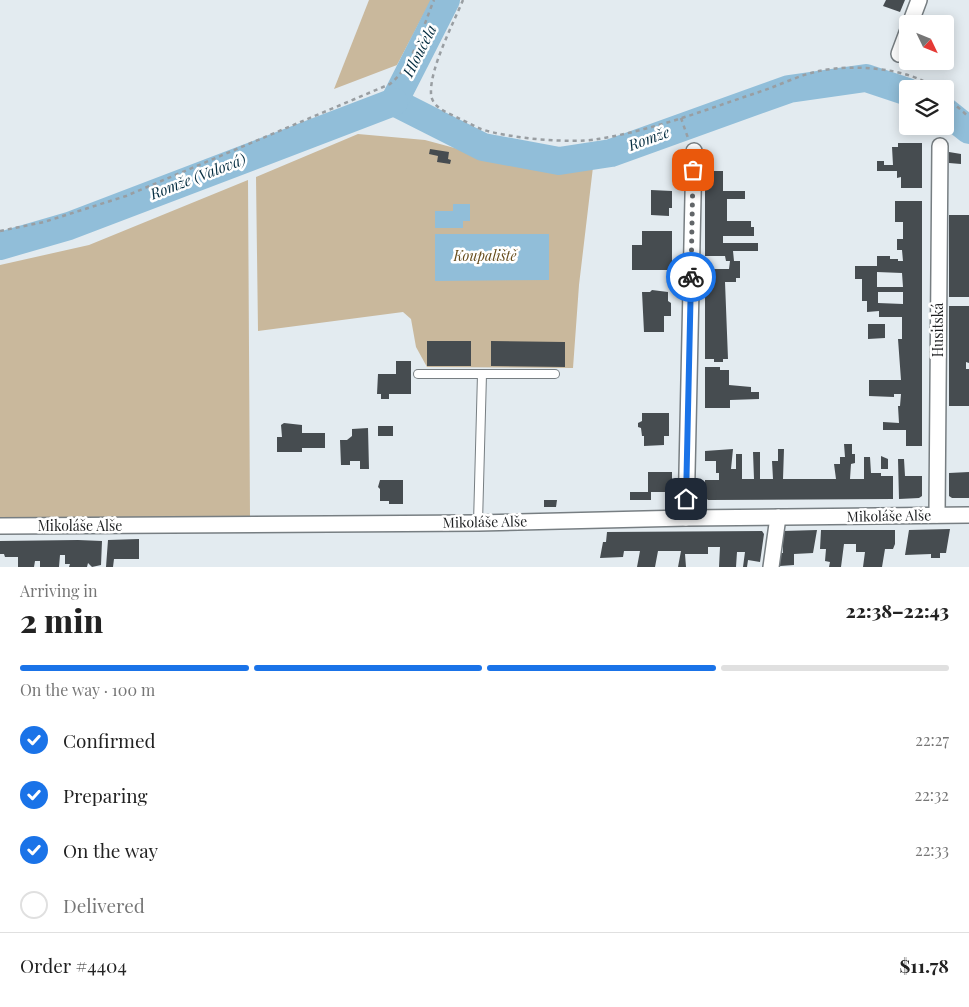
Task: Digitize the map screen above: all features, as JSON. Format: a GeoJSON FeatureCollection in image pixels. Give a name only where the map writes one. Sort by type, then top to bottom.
{"type":"FeatureCollection","features":[{"type":"Feature","properties":{"kind":"street"},"geometry":{"type":"LineString","coordinates":[[913,15],[919,0]]}},
{"type":"Feature","properties":{"kind":"street","name":"Husitská"},"geometry":{"type":"LineString","coordinates":[[937,515],[940,146]]}},
{"type":"Feature","properties":{"kind":"street"},"geometry":{"type":"LineString","coordinates":[[686,518],[692,148]]}},
{"type":"Feature","properties":{"kind":"street","name":"Mikoláše Alše"},"geometry":{"type":"LineString","coordinates":[[0,526],[478,523],[686,518],[969,515]]}},
{"type":"Feature","properties":{"kind":"street"},"geometry":{"type":"LineString","coordinates":[[771,567],[778,517]]}},
{"type":"Feature","properties":{"kind":"lane"},"geometry":{"type":"LineString","coordinates":[[418,374],[555,374]]}},
{"type":"Feature","properties":{"kind":"lane"},"geometry":{"type":"LineString","coordinates":[[478,523],[482,374]]}},
{"type":"Feature","properties":{"kind":"path"},"geometry":{"type":"LineString","coordinates":[[0,231],[44,222],[126,196],[390,84],[407,65],[434,0]]}},
{"type":"Feature","properties":{"kind":"path"},"geometry":{"type":"LineString","coordinates":[[463,0],[441,51],[433,80],[432,99],[441,109],[482,129],[521,137],[595,140],[632,133],[818,71],[866,68],[888,71],[921,80]]}},
{"type":"Feature","properties":{"kind":"path"},"geometry":{"type":"LineString","coordinates":[[954,104],[969,117]]}},
{"type":"Feature","properties":{"kind":"path"},"geometry":{"type":"LineString","coordinates":[[681,118],[692,148]]}},
{"type":"Feature","properties":{"kind":"green space"},"geometry":{"type":"Polygon","coordinates":[[[369,0],[431,0],[397,65],[334,89],[369,0]]]}},
{"type":"Feature","properties":{"kind":"green space","name":"Koupaliště"},"geometry":{"type":"Polygon","coordinates":[[[358,134],[425,140],[532,169],[567,172],[593,167],[579,285],[573,368],[427,367],[416,347],[411,319],[403,312],[258,331],[256,177],[358,134]]]}},
{"type":"Feature","properties":{"kind":"green space"},"geometry":{"type":"Polygon","coordinates":[[[248,180],[250,517],[0,519],[0,265],[89,245],[248,180]]]}},
{"type":"Feature","properties":{"kind":"water"},"geometry":{"type":"Polygon","coordinates":[[[453,204],[470,204],[470,221],[463,221],[463,228],[435,228],[435,211],[453,211],[453,204]]]}},
{"type":"Feature","properties":{"kind":"water"},"geometry":{"type":"Polygon","coordinates":[[[435,234],[549,234],[549,280],[435,281],[435,234]]]}},
{"type":"Feature","properties":{"kind":"building"},"geometry":{"type":"Polygon","coordinates":[[[886,0],[905,0],[900,12],[883,6],[886,0]]]}},
{"type":"Feature","properties":{"kind":"building"},"geometry":{"type":"Polygon","coordinates":[[[898,143],[922,143],[922,188],[901,188],[901,177],[897,178],[897,171],[877,171],[877,161],[884,161],[884,165],[893,165],[892,147],[898,147],[898,143]]]}},
{"type":"Feature","properties":{"kind":"building"},"geometry":{"type":"Polygon","coordinates":[[[430,149],[449,152],[448,159],[451,160],[450,164],[437,162],[438,156],[429,154],[430,149]]]}},
{"type":"Feature","properties":{"kind":"building"},"geometry":{"type":"Polygon","coordinates":[[[949,152],[961,154],[961,164],[949,163],[949,152]]]}},
{"type":"Feature","properties":{"kind":"building"},"geometry":{"type":"Polygon","coordinates":[[[705,171],[723,171],[723,191],[745,191],[745,199],[727,199],[727,221],[751,221],[751,227],[754,227],[754,236],[723,236],[723,243],[758,243],[758,251],[733,251],[734,261],[740,261],[740,278],[736,278],[736,282],[725,282],[728,359],[723,359],[723,362],[705,359],[705,269],[729,269],[730,261],[726,261],[725,256],[705,256],[705,171]]]}},
{"type":"Feature","properties":{"kind":"building"},"geometry":{"type":"Polygon","coordinates":[[[651,190],[672,191],[672,208],[669,208],[669,216],[651,215],[651,190]]]}},
{"type":"Feature","properties":{"kind":"building"},"geometry":{"type":"Polygon","coordinates":[[[895,201],[922,201],[922,446],[906,446],[906,430],[883,430],[883,422],[899,423],[898,406],[900,406],[901,394],[894,394],[894,397],[869,396],[869,380],[901,380],[898,339],[902,339],[902,317],[879,317],[879,311],[867,312],[867,301],[862,301],[862,279],[855,279],[855,266],[877,266],[877,256],[890,256],[890,259],[903,261],[902,250],[897,250],[897,239],[903,239],[903,222],[895,222],[895,201]],[[877,272],[877,287],[903,287],[902,273],[877,272]],[[878,292],[878,303],[903,304],[903,292],[878,292]]]}},
{"type":"Feature","properties":{"kind":"building"},"geometry":{"type":"Polygon","coordinates":[[[949,215],[969,215],[969,297],[949,297],[949,215]]]}},
{"type":"Feature","properties":{"kind":"building"},"geometry":{"type":"Polygon","coordinates":[[[642,231],[672,231],[672,270],[632,270],[632,245],[642,245],[642,231]]]}},
{"type":"Feature","properties":{"kind":"building"},"geometry":{"type":"Polygon","coordinates":[[[652,290],[668,292],[668,301],[671,303],[671,316],[664,316],[664,332],[644,332],[642,292],[650,292],[652,290]]]}},
{"type":"Feature","properties":{"kind":"building"},"geometry":{"type":"Polygon","coordinates":[[[949,306],[969,306],[969,363],[966,362],[966,369],[969,369],[969,406],[949,406],[949,306]]]}},
{"type":"Feature","properties":{"kind":"building"},"geometry":{"type":"Polygon","coordinates":[[[868,324],[885,324],[885,338],[868,339],[868,324]]]}},
{"type":"Feature","properties":{"kind":"building"},"geometry":{"type":"Polygon","coordinates":[[[427,341],[471,341],[471,366],[427,366],[427,341]]]}},
{"type":"Feature","properties":{"kind":"building"},"geometry":{"type":"Polygon","coordinates":[[[491,341],[565,342],[565,367],[491,366],[491,341]]]}},
{"type":"Feature","properties":{"kind":"building"},"geometry":{"type":"Polygon","coordinates":[[[396,361],[411,361],[411,394],[389,394],[389,399],[381,399],[381,394],[377,394],[378,374],[396,374],[396,361]]]}},
{"type":"Feature","properties":{"kind":"building"},"geometry":{"type":"Polygon","coordinates":[[[705,367],[720,367],[720,370],[729,370],[729,385],[751,387],[751,392],[759,392],[759,399],[730,400],[730,408],[705,408],[705,367]]]}},
{"type":"Feature","properties":{"kind":"building"},"geometry":{"type":"Polygon","coordinates":[[[642,413],[669,413],[669,436],[664,436],[664,445],[644,446],[644,436],[642,436],[641,428],[638,427],[638,423],[642,421],[642,413]]]}},
{"type":"Feature","properties":{"kind":"building"},"geometry":{"type":"Polygon","coordinates":[[[284,423],[302,425],[302,433],[325,433],[325,448],[302,448],[302,452],[277,452],[277,437],[282,437],[281,425],[284,423]]]}},
{"type":"Feature","properties":{"kind":"building"},"geometry":{"type":"Polygon","coordinates":[[[378,426],[393,426],[393,436],[378,436],[378,426]]]}},
{"type":"Feature","properties":{"kind":"building"},"geometry":{"type":"Polygon","coordinates":[[[368,428],[369,469],[360,469],[360,461],[350,461],[350,465],[341,465],[340,440],[347,440],[352,436],[352,429],[368,428]]]}},
{"type":"Feature","properties":{"kind":"building"},"geometry":{"type":"Polygon","coordinates":[[[844,444],[852,444],[852,454],[855,454],[855,463],[851,464],[850,479],[864,479],[864,457],[870,457],[871,473],[881,473],[881,476],[893,476],[893,499],[708,500],[705,497],[705,480],[719,480],[719,473],[716,473],[716,461],[705,461],[705,451],[733,449],[731,469],[736,469],[736,454],[742,454],[742,479],[754,479],[753,452],[760,452],[760,479],[773,479],[772,461],[778,461],[778,449],[784,449],[783,479],[836,479],[834,464],[840,464],[840,457],[845,457],[844,444]]]}},
{"type":"Feature","properties":{"kind":"building"},"geometry":{"type":"Polygon","coordinates":[[[881,456],[888,459],[888,469],[881,469],[881,456]]]}},
{"type":"Feature","properties":{"kind":"building"},"geometry":{"type":"Polygon","coordinates":[[[898,459],[904,459],[905,476],[922,476],[922,496],[919,498],[899,499],[898,459]]]}},
{"type":"Feature","properties":{"kind":"building"},"geometry":{"type":"Polygon","coordinates":[[[648,472],[672,472],[672,492],[651,492],[651,500],[630,500],[630,492],[648,492],[648,472]]]}},
{"type":"Feature","properties":{"kind":"building"},"geometry":{"type":"Polygon","coordinates":[[[969,472],[969,498],[952,498],[949,496],[949,473],[969,472]]]}},
{"type":"Feature","properties":{"kind":"building"},"geometry":{"type":"Polygon","coordinates":[[[380,480],[403,480],[403,504],[389,504],[389,501],[380,501],[380,489],[378,487],[380,480]]]}},
{"type":"Feature","properties":{"kind":"building"},"geometry":{"type":"Polygon","coordinates":[[[544,500],[557,500],[556,507],[544,507],[544,500]]]}},
{"type":"Feature","properties":{"kind":"building"},"geometry":{"type":"Polygon","coordinates":[[[950,529],[946,553],[940,553],[940,558],[931,558],[931,554],[905,555],[909,530],[950,529]]]}},
{"type":"Feature","properties":{"kind":"building"},"geometry":{"type":"Polygon","coordinates":[[[817,530],[813,553],[794,554],[794,565],[780,566],[780,553],[783,553],[783,531],[817,530]]]}},
{"type":"Feature","properties":{"kind":"building"},"geometry":{"type":"Polygon","coordinates":[[[821,530],[895,530],[895,544],[893,549],[885,549],[882,567],[863,567],[865,552],[856,552],[856,544],[844,544],[841,567],[829,567],[830,562],[825,561],[826,549],[820,549],[821,530]]]}},
{"type":"Feature","properties":{"kind":"building"},"geometry":{"type":"Polygon","coordinates":[[[762,531],[764,534],[760,562],[748,560],[747,567],[743,567],[745,552],[737,552],[736,567],[719,567],[720,547],[708,547],[708,554],[685,554],[686,567],[678,567],[681,551],[658,551],[655,567],[637,567],[640,551],[624,551],[623,557],[600,558],[603,542],[606,542],[607,532],[762,531]]]}},
{"type":"Feature","properties":{"kind":"building"},"geometry":{"type":"Polygon","coordinates":[[[139,539],[139,559],[114,559],[113,567],[106,567],[108,540],[139,539]]]}},
{"type":"Feature","properties":{"kind":"building"},"geometry":{"type":"Polygon","coordinates":[[[0,541],[102,541],[101,565],[92,567],[88,563],[87,567],[69,567],[70,564],[65,564],[65,555],[60,555],[59,567],[40,567],[40,561],[35,561],[34,567],[18,567],[18,557],[5,557],[4,554],[0,554],[0,541]]]}},
{"type":"Feature","properties":{"kind":"waterway","name":"Hloučela"},"geometry":{"type":"LineString","coordinates":[[394,102],[446,0]]}},
{"type":"Feature","properties":{"kind":"waterway","name":"Romže"},"geometry":{"type":"LineString","coordinates":[[394,102],[483,147],[559,161],[611,153],[789,89],[866,78],[899,89]]}},
{"type":"Feature","properties":{"kind":"waterway","name":"Romže (Valová)"},"geometry":{"type":"LineString","coordinates":[[0,246],[69,226],[394,102]]}},
{"type":"Feature","properties":{"kind":"waterway","name":"Romže"},"geometry":{"type":"LineString","coordinates":[[954,118],[969,130]]}},
{"type":"Feature","properties":{"kind":"way so far"},"geometry":{"type":"LineString","coordinates":[[691,277],[693,170]]}},
{"type":"Feature","properties":{"kind":"route"},"geometry":{"type":"LineString","coordinates":[[686,499],[691,277]]}}]}
